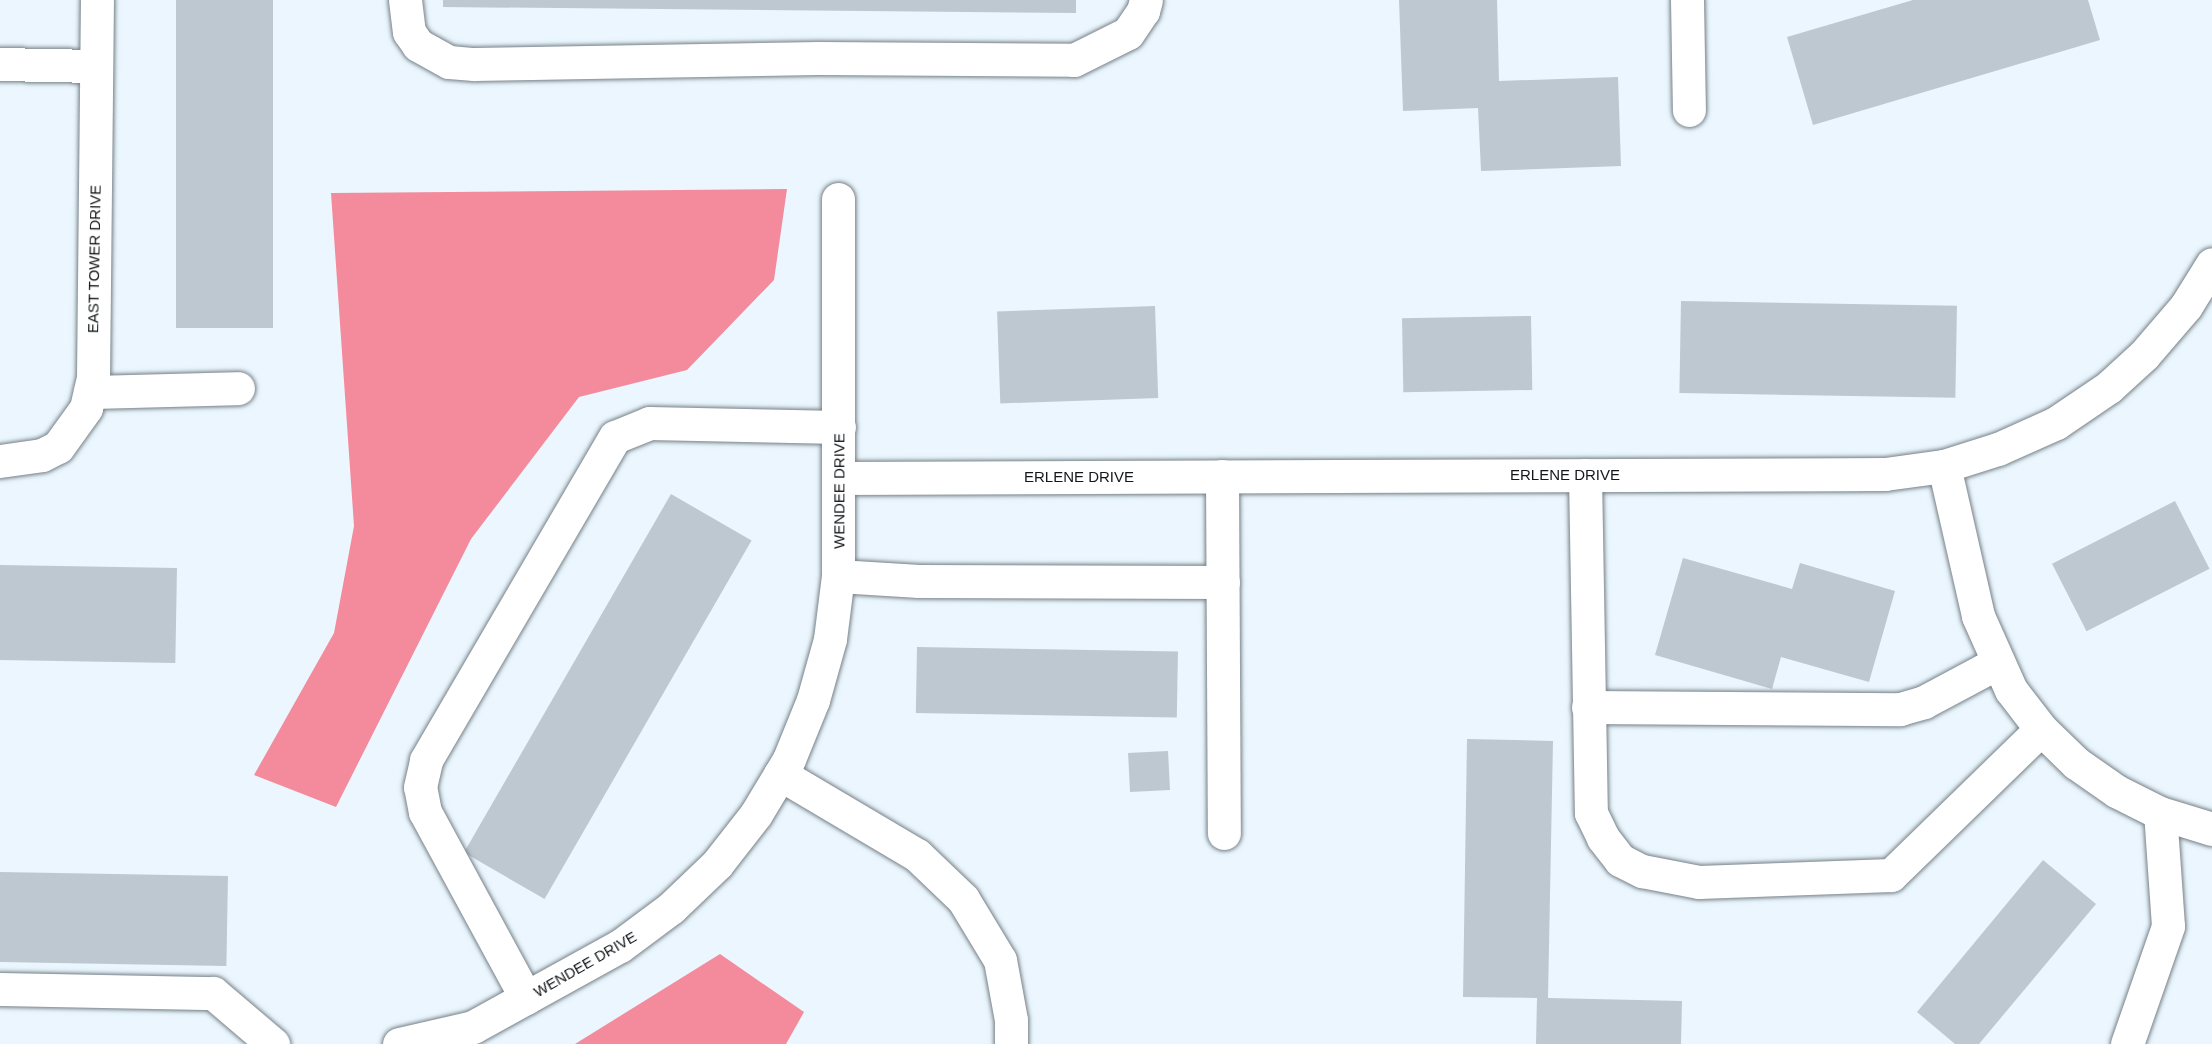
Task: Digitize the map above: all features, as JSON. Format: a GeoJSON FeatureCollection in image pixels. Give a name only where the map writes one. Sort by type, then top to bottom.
{"type":"FeatureCollection","features":[{"type":"Feature","properties":{"kind":"street","name":"EAST TOWER DRIVE"},"geometry":{"type":"LineString","coordinates":[[0,461],[42,455],[58,447],[75,428],[90,392],[97,0]]}},
{"type":"Feature","properties":{"kind":"street"},"geometry":{"type":"LineString","coordinates":[[405,0],[409,32],[418,45],[449,62],[474,64],[818,58],[1074,60],[1088,56],[1128,33],[1143,12],[1146,0]]}},
{"type":"Feature","properties":{"kind":"street"},"geometry":{"type":"LineString","coordinates":[[1687,0],[1689,110]]}},
{"type":"Feature","properties":{"kind":"street"},"geometry":{"type":"LineString","coordinates":[[0,64],[96,66]]}},
{"type":"Feature","properties":{"kind":"street","name":"WENDEE DRIVE"},"geometry":{"type":"LineString","coordinates":[[399,1044],[473,1027],[620,946],[671,908],[717,864],[756,814],[780,774],[813,700],[830,639],[838,576],[840,478],[838,199]]}},
{"type":"Feature","properties":{"kind":"street","name":"ERLENE DRIVE"},"geometry":{"type":"LineString","coordinates":[[840,478],[1885,474],[1944,466],[1998,449],[2056,423],[2109,387],[2144,355],[2186,306],[2212,264]]}},
{"type":"Feature","properties":{"kind":"street"},"geometry":{"type":"LineString","coordinates":[[90,392],[238,388]]}},
{"type":"Feature","properties":{"kind":"street"},"geometry":{"type":"LineString","coordinates":[[526,998],[424,812],[420,787],[426,760],[615,437],[649,423],[839,427]]}},
{"type":"Feature","properties":{"kind":"street"},"geometry":{"type":"LineString","coordinates":[[1944,466],[1978,616],[1997,663],[2041,729],[2076,764],[2116,791],[2160,813],[2212,829]]}},
{"type":"Feature","properties":{"kind":"street"},"geometry":{"type":"LineString","coordinates":[[1585,475],[1591,813],[1603,838],[1620,860],[1642,871],[1699,882],[1891,875],[2041,729]]}},
{"type":"Feature","properties":{"kind":"street"},"geometry":{"type":"LineString","coordinates":[[1222,477],[1224,833]]}},
{"type":"Feature","properties":{"kind":"street"},"geometry":{"type":"LineString","coordinates":[[838,576],[919,581],[1222,582]]}},
{"type":"Feature","properties":{"kind":"street"},"geometry":{"type":"LineString","coordinates":[[1588,706],[1900,709],[1924,702],[1997,663]]}},
{"type":"Feature","properties":{"kind":"street"},"geometry":{"type":"LineString","coordinates":[[780,774],[917,855],[963,899],[1000,960],[1011,1032]]}},
{"type":"Feature","properties":{"kind":"street"},"geometry":{"type":"LineString","coordinates":[[2127,1044],[2168,926],[2160,813]]}},
{"type":"Feature","properties":{"kind":"street"},"geometry":{"type":"LineString","coordinates":[[0,989],[213,993],[270,1044]]}},
{"type":"Feature","properties":{"kind":"shaded area"},"geometry":{"type":"Polygon","coordinates":[[[787,189],[774,280],[687,370],[579,397],[471,539],[336,807],[254,775],[334,633],[354,526],[331,193],[787,189]]]}},
{"type":"Feature","properties":{"kind":"shaded area"},"geometry":{"type":"Polygon","coordinates":[[[720,954],[804,1012],[786,1044],[575,1044],[720,954]]]}},
{"type":"Feature","properties":{"kind":"building"},"geometry":{"type":"Polygon","coordinates":[[[176,0],[273,0],[273,328],[176,328],[176,0]]]}},
{"type":"Feature","properties":{"kind":"building"},"geometry":{"type":"Polygon","coordinates":[[[443,0],[1076,0],[1076,13],[443,7],[443,0]]]}},
{"type":"Feature","properties":{"kind":"building"},"geometry":{"type":"Polygon","coordinates":[[[1399,0],[1497,0],[1499,81],[1618,77],[1621,166],[1481,171],[1478,108],[1403,111],[1399,0]]]}},
{"type":"Feature","properties":{"kind":"building"},"geometry":{"type":"Polygon","coordinates":[[[1913,0],[2088,0],[2100,40],[1813,125],[1787,37],[1913,0]]]}},
{"type":"Feature","properties":{"kind":"building"},"geometry":{"type":"Polygon","coordinates":[[[1681,301],[1957,306],[1955,398],[1679,393],[1681,301]]]}},
{"type":"Feature","properties":{"kind":"building"},"geometry":{"type":"Polygon","coordinates":[[[1155,306],[1158,398],[1000,403],[997,312],[1155,306]]]}},
{"type":"Feature","properties":{"kind":"building"},"geometry":{"type":"Polygon","coordinates":[[[1531,316],[1532,390],[1403,392],[1402,318],[1531,316]]]}},
{"type":"Feature","properties":{"kind":"building"},"geometry":{"type":"Polygon","coordinates":[[[671,494],[752,540],[545,899],[464,853],[671,494]]]}},
{"type":"Feature","properties":{"kind":"building"},"geometry":{"type":"Polygon","coordinates":[[[2175,501],[2210,569],[2087,631],[2052,564],[2175,501]]]}},
{"type":"Feature","properties":{"kind":"building"},"geometry":{"type":"Polygon","coordinates":[[[1683,558],[1792,589],[1800,563],[1895,591],[1869,682],[1781,657],[1772,689],[1655,655],[1683,558]]]}},
{"type":"Feature","properties":{"kind":"building"},"geometry":{"type":"Polygon","coordinates":[[[0,565],[177,568],[175,663],[0,660],[0,565]]]}},
{"type":"Feature","properties":{"kind":"building"},"geometry":{"type":"Polygon","coordinates":[[[917,647],[1178,652],[1177,718],[916,713],[917,647]]]}},
{"type":"Feature","properties":{"kind":"building"},"geometry":{"type":"Polygon","coordinates":[[[1467,739],[1553,741],[1548,998],[1682,1001],[1681,1044],[1536,1044],[1537,998],[1463,997],[1467,739]]]}},
{"type":"Feature","properties":{"kind":"building"},"geometry":{"type":"Polygon","coordinates":[[[1168,751],[1170,790],[1130,792],[1128,753],[1168,751]]]}},
{"type":"Feature","properties":{"kind":"building"},"geometry":{"type":"Polygon","coordinates":[[[2043,860],[2096,904],[1979,1044],[1955,1044],[1917,1012],[2043,860]]]}},
{"type":"Feature","properties":{"kind":"building"},"geometry":{"type":"Polygon","coordinates":[[[0,872],[228,876],[226,966],[0,962],[0,872]]]}}]}
